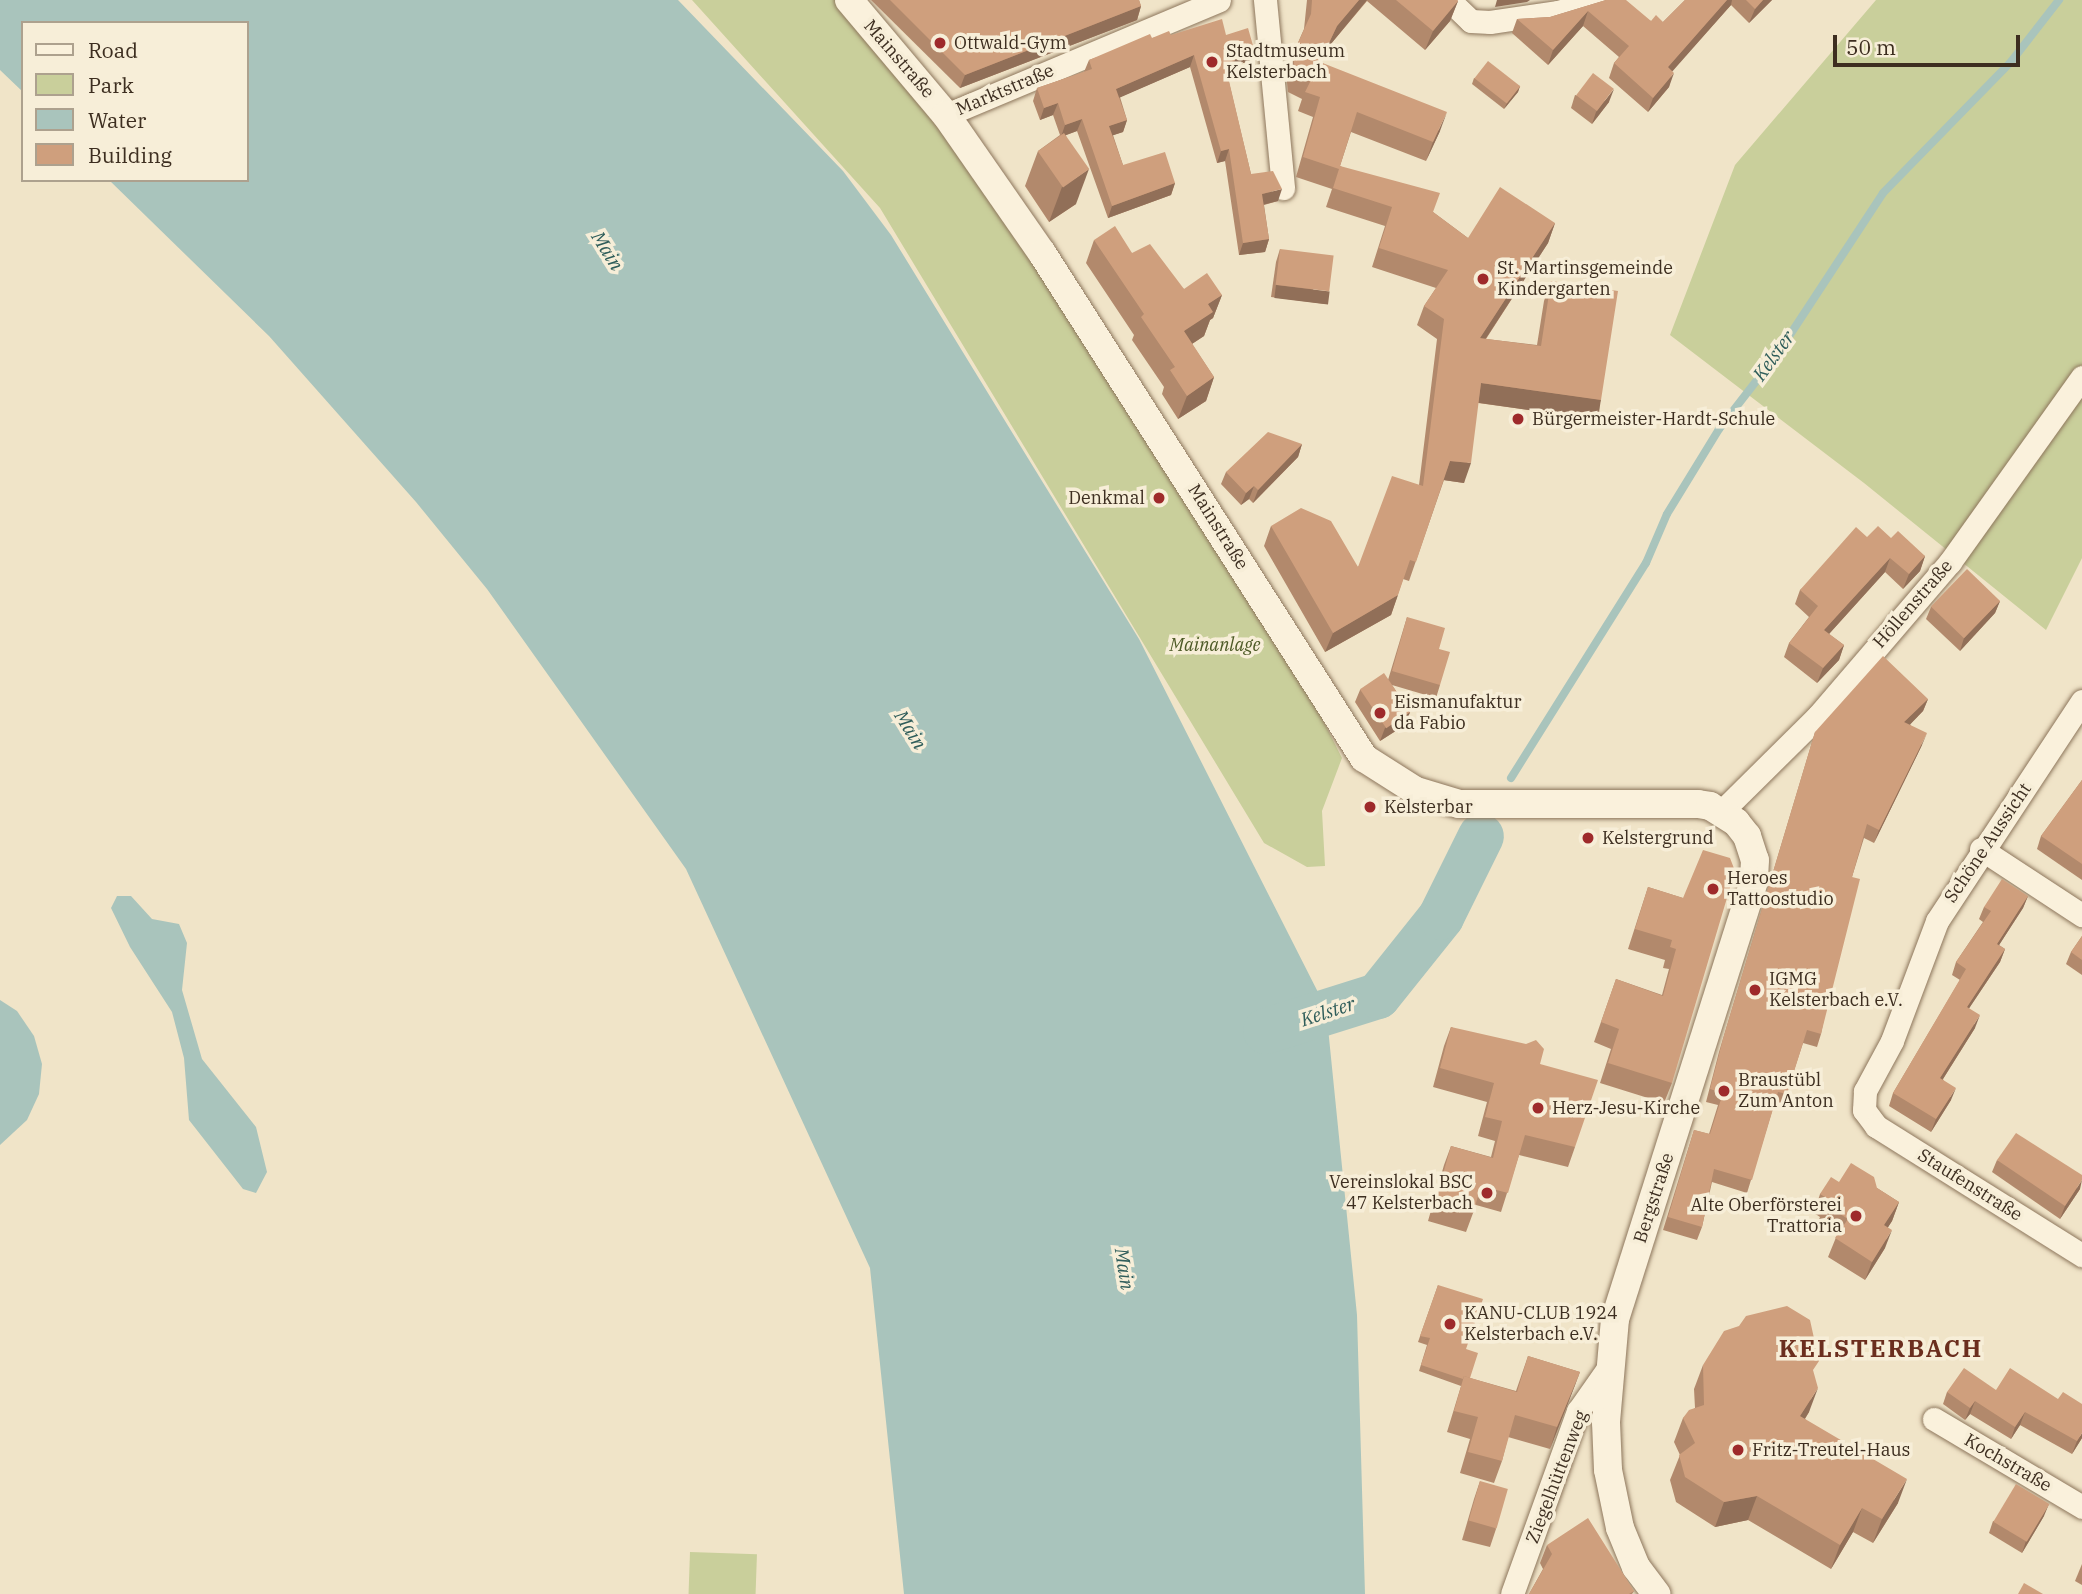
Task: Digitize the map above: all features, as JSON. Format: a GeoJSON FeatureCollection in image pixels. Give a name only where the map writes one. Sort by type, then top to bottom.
{"type":"FeatureCollection","features":[{"type":"Feature","properties":{"kind":"street","name":"Mainstraße"},"geometry":{"type":"LineString","coordinates":[[849,0],[946,115],[1050,265],[1364,758],[1416,791],[1459,804],[1617,801],[1698,804],[1721,812]]}},
{"type":"Feature","properties":{"kind":"street","name":"Marktstraße"},"geometry":{"type":"LineString","coordinates":[[946,115],[1219,0]]}},
{"type":"Feature","properties":{"kind":"street"},"geometry":{"type":"LineString","coordinates":[[1265,0],[1283,188]]}},
{"type":"Feature","properties":{"kind":"street"},"geometry":{"type":"LineString","coordinates":[[1449,0],[1471,21],[1490,22],[1598,0]]}},
{"type":"Feature","properties":{"kind":"street","name":"Höllenstraße"},"geometry":{"type":"LineString","coordinates":[[1721,812],[1818,716],[1950,562],[2082,377]]}},
{"type":"Feature","properties":{"kind":"street","name":"Schöne Aussicht"},"geometry":{"type":"LineString","coordinates":[[1864,1110],[1865,1091],[1892,1041],[1937,921],[1981,849],[2082,701]]}},
{"type":"Feature","properties":{"kind":"street","name":"Bergstraße"},"geometry":{"type":"LineString","coordinates":[[1656,1594],[1636,1567],[1614,1504],[1606,1422],[1615,1319],[1754,881],[1755,860],[1747,836],[1721,812]]}},
{"type":"Feature","properties":{"kind":"street"},"geometry":{"type":"LineString","coordinates":[[1981,849],[2082,915]]}},
{"type":"Feature","properties":{"kind":"street","name":"Staufenstraße"},"geometry":{"type":"LineString","coordinates":[[1864,1110],[1876,1126],[2082,1255]]}},
{"type":"Feature","properties":{"kind":"street","name":"Ziegelhüttenweg"},"geometry":{"type":"LineString","coordinates":[[1512,1594],[1578,1411],[1611,1364]]}},
{"type":"Feature","properties":{"kind":"street","name":"Kochstraße"},"geometry":{"type":"LineString","coordinates":[[1934,1419],[2082,1507]]}},
{"type":"Feature","properties":{"kind":"green space","name":"Mainanlage"},"geometry":{"type":"Polygon","coordinates":[[[692,0],[835,0],[1042,258],[1280,635],[1342,758],[1322,811],[1325,866],[1307,867],[1264,843],[880,208],[692,0]]]}},
{"type":"Feature","properties":{"kind":"green space"},"geometry":{"type":"Polygon","coordinates":[[[1876,0],[2082,0],[2082,558],[2046,630],[1864,483],[1670,335],[1735,165],[1876,0]]]}},
{"type":"Feature","properties":{"kind":"green space"},"geometry":{"type":"Polygon","coordinates":[[[690,1552],[757,1554],[756,1594],[689,1594],[690,1552]]]}},
{"type":"Feature","properties":{"kind":"water","name":"Main"},"geometry":{"type":"Polygon","coordinates":[[[0,0],[678,0],[843,171],[891,235],[1139,639],[1326,1008],[1357,1315],[1365,1594],[904,1594],[870,1268],[686,869],[487,589],[416,502],[269,336],[111,182],[248,182],[248,21],[21,21],[21,90],[0,70],[0,0]]]}},
{"type":"Feature","properties":{"kind":"water"},"geometry":{"type":"Polygon","coordinates":[[[117,896],[131,896],[152,919],[179,924],[187,943],[182,990],[202,1059],[256,1127],[267,1172],[256,1193],[243,1189],[189,1120],[184,1058],[172,1012],[130,947],[111,908],[117,896]]]}},
{"type":"Feature","properties":{"kind":"water"},"geometry":{"type":"Polygon","coordinates":[[[0,1000],[17,1011],[34,1036],[42,1064],[39,1094],[27,1120],[0,1145],[0,1000]]]}},
{"type":"Feature","properties":{"kind":"building"},"geometry":{"type":"Polygon","coordinates":[[[890,0],[1139,0],[1141,6],[965,75],[890,0]]]}},
{"type":"Feature","properties":{"kind":"building"},"geometry":{"type":"Polygon","coordinates":[[[1312,0],[1359,0],[1337,26],[1320,62],[1447,112],[1433,142],[1357,112],[1340,166],[1440,193],[1433,212],[1468,238],[1500,187],[1555,223],[1480,338],[1541,346],[1551,281],[1618,291],[1601,400],[1481,383],[1471,463],[1450,461],[1416,562],[1410,560],[1398,595],[1333,633],[1271,526],[1301,508],[1331,521],[1358,567],[1392,476],[1423,486],[1444,319],[1424,306],[1448,270],[1379,248],[1392,207],[1333,188],[1339,169],[1303,157],[1320,97],[1305,92],[1311,80],[1295,72],[1293,54],[1311,14],[1312,0]]]}},
{"type":"Feature","properties":{"kind":"building"},"geometry":{"type":"Polygon","coordinates":[[[1396,0],[1457,0],[1458,1],[1433,31],[1396,0]]]}},
{"type":"Feature","properties":{"kind":"building"},"geometry":{"type":"Polygon","coordinates":[[[1606,0],[1626,0],[1651,21],[1656,15],[1663,22],[1685,0],[1727,0],[1668,67],[1674,73],[1653,98],[1614,63],[1629,46],[1588,11],[1553,50],[1517,19],[1550,17],[1606,0]]]}},
{"type":"Feature","properties":{"kind":"building"},"geometry":{"type":"Polygon","coordinates":[[[1746,0],[1763,0],[1755,9],[1746,0]]]}},
{"type":"Feature","properties":{"kind":"building"},"geometry":{"type":"Polygon","coordinates":[[[1222,19],[1226,35],[1248,28],[1254,49],[1233,55],[1235,61],[1225,64],[1251,174],[1273,171],[1282,189],[1262,194],[1269,239],[1243,243],[1229,149],[1221,151],[1194,55],[1116,89],[1127,120],[1109,126],[1123,165],[1165,152],[1175,183],[1112,206],[1082,119],[1065,125],[1058,103],[1044,108],[1037,88],[1092,69],[1089,60],[1150,34],[1152,38],[1169,31],[1171,35],[1222,19]]]}},
{"type":"Feature","properties":{"kind":"building"},"geometry":{"type":"Polygon","coordinates":[[[1488,61],[1520,86],[1507,104],[1474,78],[1488,61]]]}},
{"type":"Feature","properties":{"kind":"building"},"geometry":{"type":"Polygon","coordinates":[[[1593,73],[1614,89],[1597,111],[1576,95],[1593,73]]]}},
{"type":"Feature","properties":{"kind":"building"},"geometry":{"type":"Polygon","coordinates":[[[1064,133],[1089,169],[1063,187],[1038,151],[1064,133]]]}},
{"type":"Feature","properties":{"kind":"building"},"geometry":{"type":"Polygon","coordinates":[[[1115,226],[1132,253],[1150,244],[1184,289],[1207,273],[1222,295],[1208,304],[1213,312],[1184,331],[1214,377],[1187,396],[1170,370],[1175,367],[1141,317],[1144,314],[1094,240],[1115,226]]]}},
{"type":"Feature","properties":{"kind":"building"},"geometry":{"type":"Polygon","coordinates":[[[1280,249],[1334,256],[1329,291],[1276,285],[1280,249]]]}},
{"type":"Feature","properties":{"kind":"building"},"geometry":{"type":"Polygon","coordinates":[[[1268,432],[1302,444],[1258,490],[1254,486],[1246,493],[1226,472],[1268,432]]]}},
{"type":"Feature","properties":{"kind":"building"},"geometry":{"type":"Polygon","coordinates":[[[1878,526],[1891,538],[1898,531],[1925,556],[1909,574],[1890,558],[1824,630],[1844,645],[1823,668],[1789,643],[1818,606],[1800,590],[1856,527],[1867,537],[1878,526]]]}},
{"type":"Feature","properties":{"kind":"building"},"geometry":{"type":"Polygon","coordinates":[[[1967,569],[2000,601],[1964,638],[1931,606],[1967,569]]]}},
{"type":"Feature","properties":{"kind":"building"},"geometry":{"type":"Polygon","coordinates":[[[1407,617],[1445,628],[1439,649],[1450,652],[1440,685],[1392,671],[1407,617]]]}},
{"type":"Feature","properties":{"kind":"building"},"geometry":{"type":"Polygon","coordinates":[[[1883,656],[1928,699],[1904,722],[1927,733],[1879,830],[1867,824],[1852,877],[1860,879],[1821,1034],[1807,1030],[1787,1094],[1778,1092],[1752,1180],[1714,1169],[1702,1227],[1668,1217],[1694,1130],[1710,1134],[1723,1093],[1710,1089],[1815,732],[1883,656]]]}},
{"type":"Feature","properties":{"kind":"building"},"geometry":{"type":"Polygon","coordinates":[[[1384,673],[1410,712],[1386,728],[1360,689],[1384,673]]]}},
{"type":"Feature","properties":{"kind":"building"},"geometry":{"type":"Polygon","coordinates":[[[2082,780],[2082,864],[2041,836],[2082,780]]]}},
{"type":"Feature","properties":{"kind":"building"},"geometry":{"type":"Polygon","coordinates":[[[1703,850],[1730,858],[1735,871],[1672,1083],[1608,1063],[1619,1029],[1601,1022],[1616,979],[1663,996],[1676,949],[1670,947],[1672,940],[1635,929],[1648,887],[1683,898],[1703,850]]]}},
{"type":"Feature","properties":{"kind":"building"},"geometry":{"type":"Polygon","coordinates":[[[2002,879],[2028,896],[1997,944],[2005,949],[1967,1007],[1980,1015],[1940,1078],[1956,1088],[1936,1119],[1893,1093],[1966,969],[1956,962],[1991,911],[1984,907],[2002,879]]]}},
{"type":"Feature","properties":{"kind":"building"},"geometry":{"type":"Polygon","coordinates":[[[2082,936],[2082,960],[2071,952],[2082,936]]]}},
{"type":"Feature","properties":{"kind":"building"},"geometry":{"type":"Polygon","coordinates":[[[1451,1027],[1526,1044],[1536,1040],[1544,1049],[1540,1064],[1598,1080],[1575,1147],[1525,1135],[1508,1193],[1481,1186],[1473,1213],[1435,1202],[1451,1146],[1493,1158],[1502,1121],[1485,1117],[1494,1083],[1440,1068],[1451,1027]]]}},
{"type":"Feature","properties":{"kind":"building"},"geometry":{"type":"Polygon","coordinates":[[[2016,1133],[2082,1175],[2082,1180],[2065,1206],[1997,1160],[2016,1133]]]}},
{"type":"Feature","properties":{"kind":"building"},"geometry":{"type":"Polygon","coordinates":[[[1851,1163],[1874,1177],[1877,1188],[1899,1202],[1884,1225],[1892,1230],[1872,1262],[1835,1238],[1848,1219],[1824,1204],[1828,1199],[1820,1194],[1831,1177],[1839,1182],[1851,1163]]]}},
{"type":"Feature","properties":{"kind":"building","name":"KANU-CLUB 1924 Kelsterbach e.V."},"geometry":{"type":"Polygon","coordinates":[[[1438,1285],[1483,1299],[1466,1349],[1478,1353],[1470,1378],[1464,1376],[1463,1379],[1421,1365],[1430,1338],[1420,1336],[1438,1285]]]}},
{"type":"Feature","properties":{"kind":"building","name":"Fritz-Treutel-Haus"},"geometry":{"type":"Polygon","coordinates":[[[1787,1306],[1810,1320],[1819,1361],[1813,1370],[1818,1388],[1800,1416],[1907,1479],[1882,1519],[1862,1508],[1840,1545],[1757,1496],[1724,1502],[1685,1477],[1679,1455],[1695,1443],[1683,1418],[1689,1410],[1704,1405],[1703,1365],[1724,1331],[1739,1326],[1746,1316],[1787,1306]]]}},
{"type":"Feature","properties":{"kind":"building"},"geometry":{"type":"Polygon","coordinates":[[[1528,1356],[1580,1372],[1557,1427],[1515,1415],[1502,1461],[1468,1452],[1478,1417],[1454,1411],[1464,1376],[1517,1392],[1528,1356]]]}},
{"type":"Feature","properties":{"kind":"building"},"geometry":{"type":"Polygon","coordinates":[[[1964,1368],[1996,1390],[2010,1368],[2058,1399],[2063,1392],[2082,1404],[2082,1433],[2077,1441],[2025,1412],[2015,1427],[1975,1401],[1970,1408],[1947,1392],[1964,1368]]]}},
{"type":"Feature","properties":{"kind":"building"},"geometry":{"type":"Polygon","coordinates":[[[1480,1481],[1508,1489],[1497,1528],[1469,1520],[1480,1481]]]}},
{"type":"Feature","properties":{"kind":"building"},"geometry":{"type":"Polygon","coordinates":[[[2016,1484],[2049,1504],[2027,1542],[1993,1522],[2016,1484]]]}},
{"type":"Feature","properties":{"kind":"building"},"geometry":{"type":"Polygon","coordinates":[[[1588,1518],[1634,1591],[1629,1594],[1529,1594],[1552,1554],[1547,1545],[1588,1518]]]}},
{"type":"Feature","properties":{"kind":"building"},"geometry":{"type":"Polygon","coordinates":[[[2024,1583],[2043,1594],[2018,1594],[2024,1583]]]}},
{"type":"Feature","properties":{"kind":"waterway","name":"Kelster"},"geometry":{"type":"LineString","coordinates":[[1511,778],[1646,563],[1667,514],[1719,429],[1778,353],[1883,193],[2010,63],[2059,0]]}},
{"type":"Feature","properties":{"kind":"waterway","name":"Kelster"},"geometry":{"type":"LineString","coordinates":[[1266,1031],[1378,996],[1441,917],[1481,836]]}},
{"type":"Feature","properties":{"kind":"place","name":"Ottwald-Gym"},"geometry":{"type":"Point","coordinates":[940,43]}},
{"type":"Feature","properties":{"kind":"place","name":"Stadtmuseum Kelsterbach"},"geometry":{"type":"Point","coordinates":[1212,62]}},
{"type":"Feature","properties":{"kind":"place","name":"St. Martinsgemeinde Kindergarten"},"geometry":{"type":"Point","coordinates":[1483,279]}},
{"type":"Feature","properties":{"kind":"place","name":"Bürgermeister-Hardt-Schule"},"geometry":{"type":"Point","coordinates":[1518,419]}},
{"type":"Feature","properties":{"kind":"place","name":"Denkmal"},"geometry":{"type":"Point","coordinates":[1159,498]}},
{"type":"Feature","properties":{"kind":"place","name":"Eismanufaktur da Fabio"},"geometry":{"type":"Point","coordinates":[1380,713]}},
{"type":"Feature","properties":{"kind":"place","name":"Kelsterbar"},"geometry":{"type":"Point","coordinates":[1370,807]}},
{"type":"Feature","properties":{"kind":"place","name":"Kelstergrund"},"geometry":{"type":"Point","coordinates":[1588,838]}},
{"type":"Feature","properties":{"kind":"place","name":"Heroes Tattoostudio"},"geometry":{"type":"Point","coordinates":[1713,889]}},
{"type":"Feature","properties":{"kind":"place","name":"IGMG Kelsterbach e.V."},"geometry":{"type":"Point","coordinates":[1755,990]}},
{"type":"Feature","properties":{"kind":"place","name":"Braustübl Zum Anton"},"geometry":{"type":"Point","coordinates":[1724,1091]}},
{"type":"Feature","properties":{"kind":"place","name":"Herz-Jesu-Kirche"},"geometry":{"type":"Point","coordinates":[1538,1108]}},
{"type":"Feature","properties":{"kind":"place","name":"Vereinslokal BSC 47 Kelsterbach"},"geometry":{"type":"Point","coordinates":[1487,1193]}},
{"type":"Feature","properties":{"kind":"place","name":"Alte Oberförsterei Trattoria"},"geometry":{"type":"Point","coordinates":[1856,1216]}},
{"type":"Feature","properties":{"kind":"place","name":"KANU-CLUB 1924 Kelsterbach e.V."},"geometry":{"type":"Point","coordinates":[1450,1324]}},
{"type":"Feature","properties":{"kind":"place","name":"Fritz-Treutel-Haus"},"geometry":{"type":"Point","coordinates":[1738,1450]}},
{"type":"Feature","properties":{"kind":"district","name":"KELSTERBACH"},"geometry":{"type":"Point","coordinates":[1881,1349]}}]}
